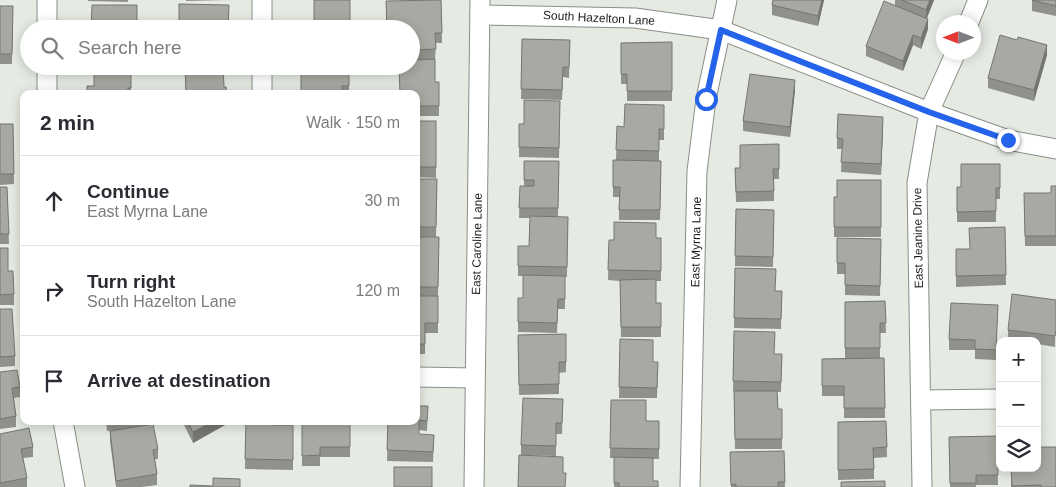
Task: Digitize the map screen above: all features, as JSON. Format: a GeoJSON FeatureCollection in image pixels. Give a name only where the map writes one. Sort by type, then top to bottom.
{"type":"FeatureCollection","features":[{"type":"Feature","properties":{"kind":"street"},"geometry":{"type":"LineString","coordinates":[[47,0],[47,20]]}},
{"type":"Feature","properties":{"kind":"street"},"geometry":{"type":"LineString","coordinates":[[262,0],[262,20]]}},
{"type":"Feature","properties":{"kind":"street","name":"East Myrna Lane"},"geometry":{"type":"LineString","coordinates":[[690,487],[697,171],[706,99],[727,0]]}},
{"type":"Feature","properties":{"kind":"street"},"geometry":{"type":"LineString","coordinates":[[972,15],[978,0]]}},
{"type":"Feature","properties":{"kind":"street","name":"South Hazelton Lane"},"geometry":{"type":"LineString","coordinates":[[480,7],[635,18],[721,30],[929,112],[1008,140],[1056,149]]}},
{"type":"Feature","properties":{"kind":"street","name":"East Caroline Lane"},"geometry":{"type":"LineString","coordinates":[[474,487],[480,7]]}},
{"type":"Feature","properties":{"kind":"street","name":"East Jeanine Drive"},"geometry":{"type":"LineString","coordinates":[[922,487],[917,183],[929,112],[952,60]]}},
{"type":"Feature","properties":{"kind":"street"},"geometry":{"type":"LineString","coordinates":[[47,75],[47,90]]}},
{"type":"Feature","properties":{"kind":"street"},"geometry":{"type":"LineString","coordinates":[[262,75],[262,90]]}},
{"type":"Feature","properties":{"kind":"street"},"geometry":{"type":"LineString","coordinates":[[420,377],[475,378]]}},
{"type":"Feature","properties":{"kind":"street"},"geometry":{"type":"LineString","coordinates":[[921,400],[996,399]]}},
{"type":"Feature","properties":{"kind":"street"},"geometry":{"type":"LineString","coordinates":[[64,425],[75,487]]}},
{"type":"Feature","properties":{"kind":"building"},"geometry":{"type":"Polygon","coordinates":[[[314,0],[350,0],[350,20],[314,20],[314,0]]]}},
{"type":"Feature","properties":{"kind":"building"},"geometry":{"type":"Polygon","coordinates":[[[441,0],[442,33],[435,33],[436,49],[420,50],[420,20],[387,20],[386,1],[441,0]]]}},
{"type":"Feature","properties":{"kind":"building"},"geometry":{"type":"Polygon","coordinates":[[[773,0],[822,0],[818,16],[772,5],[773,0]]]}},
{"type":"Feature","properties":{"kind":"building"},"geometry":{"type":"Polygon","coordinates":[[[902,0],[930,0],[926,10],[902,0]]]}},
{"type":"Feature","properties":{"kind":"building"},"geometry":{"type":"Polygon","coordinates":[[[1032,0],[1056,0],[1056,6],[1032,0]]]}},
{"type":"Feature","properties":{"kind":"building"},"geometry":{"type":"Polygon","coordinates":[[[884,1],[928,19],[921,38],[913,35],[903,61],[866,46],[884,1]]]}},
{"type":"Feature","properties":{"kind":"building"},"geometry":{"type":"Polygon","coordinates":[[[179,4],[229,5],[228,20],[179,20],[179,4]]]}},
{"type":"Feature","properties":{"kind":"building"},"geometry":{"type":"Polygon","coordinates":[[[92,5],[137,5],[137,20],[91,20],[92,5]]]}},
{"type":"Feature","properties":{"kind":"building"},"geometry":{"type":"Polygon","coordinates":[[[0,6],[13,6],[12,54],[0,54],[0,6]]]}},
{"type":"Feature","properties":{"kind":"building"},"geometry":{"type":"Polygon","coordinates":[[[1000,35],[1017,40],[1018,37],[1047,45],[1034,90],[988,78],[1000,35]]]}},
{"type":"Feature","properties":{"kind":"building"},"geometry":{"type":"Polygon","coordinates":[[[522,39],[570,40],[569,67],[563,67],[562,90],[521,89],[522,39]]]}},
{"type":"Feature","properties":{"kind":"building"},"geometry":{"type":"Polygon","coordinates":[[[672,42],[672,91],[627,91],[627,74],[621,74],[621,43],[672,42]]]}},
{"type":"Feature","properties":{"kind":"building"},"geometry":{"type":"Polygon","coordinates":[[[435,59],[435,82],[439,82],[439,106],[420,106],[420,90],[400,90],[399,75],[420,75],[420,60],[435,59]]]}},
{"type":"Feature","properties":{"kind":"building"},"geometry":{"type":"Polygon","coordinates":[[[750,74],[795,80],[790,127],[743,121],[750,74]]]}},
{"type":"Feature","properties":{"kind":"building"},"geometry":{"type":"Polygon","coordinates":[[[94,75],[131,75],[131,88],[128,88],[128,90],[87,90],[87,86],[94,86],[94,75]]]}},
{"type":"Feature","properties":{"kind":"building"},"geometry":{"type":"Polygon","coordinates":[[[185,75],[223,75],[224,87],[226,87],[226,90],[186,90],[185,75]]]}},
{"type":"Feature","properties":{"kind":"building"},"geometry":{"type":"Polygon","coordinates":[[[301,75],[349,75],[349,86],[342,86],[342,90],[301,90],[301,75]]]}},
{"type":"Feature","properties":{"kind":"building"},"geometry":{"type":"Polygon","coordinates":[[[524,100],[560,101],[559,148],[519,147],[519,124],[524,124],[524,100]]]}},
{"type":"Feature","properties":{"kind":"building"},"geometry":{"type":"Polygon","coordinates":[[[625,104],[664,105],[664,129],[659,129],[659,151],[616,150],[617,126],[624,127],[625,104]]]}},
{"type":"Feature","properties":{"kind":"building"},"geometry":{"type":"Polygon","coordinates":[[[838,114],[883,117],[881,164],[841,162],[843,139],[837,138],[838,114]]]}},
{"type":"Feature","properties":{"kind":"building"},"geometry":{"type":"Polygon","coordinates":[[[420,121],[436,121],[436,167],[420,167],[420,121]]]}},
{"type":"Feature","properties":{"kind":"building"},"geometry":{"type":"Polygon","coordinates":[[[0,124],[13,124],[14,174],[0,174],[0,124]]]}},
{"type":"Feature","properties":{"kind":"building"},"geometry":{"type":"Polygon","coordinates":[[[779,144],[779,169],[773,169],[774,191],[736,192],[735,168],[740,168],[740,145],[779,144]]]}},
{"type":"Feature","properties":{"kind":"building"},"geometry":{"type":"Polygon","coordinates":[[[613,160],[661,161],[660,210],[619,210],[620,187],[613,187],[613,160]]]}},
{"type":"Feature","properties":{"kind":"building"},"geometry":{"type":"Polygon","coordinates":[[[524,161],[559,161],[558,208],[519,208],[520,186],[534,186],[534,180],[524,180],[524,161]]]}},
{"type":"Feature","properties":{"kind":"building"},"geometry":{"type":"Polygon","coordinates":[[[961,164],[1000,164],[1000,188],[996,188],[996,211],[957,212],[957,187],[961,187],[961,164]]]}},
{"type":"Feature","properties":{"kind":"building"},"geometry":{"type":"Polygon","coordinates":[[[420,179],[437,179],[436,227],[420,227],[420,179]]]}},
{"type":"Feature","properties":{"kind":"building"},"geometry":{"type":"Polygon","coordinates":[[[837,180],[881,180],[881,227],[834,227],[834,197],[837,197],[837,180]]]}},
{"type":"Feature","properties":{"kind":"building"},"geometry":{"type":"Polygon","coordinates":[[[1051,186],[1056,186],[1056,236],[1025,236],[1024,193],[1051,193],[1051,186]]]}},
{"type":"Feature","properties":{"kind":"building"},"geometry":{"type":"Polygon","coordinates":[[[0,187],[7,187],[9,234],[0,234],[0,187]]]}},
{"type":"Feature","properties":{"kind":"building"},"geometry":{"type":"Polygon","coordinates":[[[736,209],[774,210],[773,257],[735,256],[736,209]]]}},
{"type":"Feature","properties":{"kind":"building"},"geometry":{"type":"Polygon","coordinates":[[[530,216],[568,217],[567,267],[518,266],[518,246],[529,246],[530,216]]]}},
{"type":"Feature","properties":{"kind":"building"},"geometry":{"type":"Polygon","coordinates":[[[614,222],[656,223],[656,238],[661,238],[661,271],[608,270],[609,240],[614,240],[614,222]]]}},
{"type":"Feature","properties":{"kind":"building"},"geometry":{"type":"Polygon","coordinates":[[[1005,227],[1006,275],[956,276],[956,249],[970,249],[969,228],[1005,227]]]}},
{"type":"Feature","properties":{"kind":"building"},"geometry":{"type":"Polygon","coordinates":[[[420,237],[439,237],[438,287],[420,287],[420,237]]]}},
{"type":"Feature","properties":{"kind":"building"},"geometry":{"type":"Polygon","coordinates":[[[837,238],[881,239],[880,286],[845,285],[845,263],[837,263],[837,238]]]}},
{"type":"Feature","properties":{"kind":"building"},"geometry":{"type":"Polygon","coordinates":[[[0,248],[8,248],[8,271],[13,271],[14,294],[0,295],[0,248]]]}},
{"type":"Feature","properties":{"kind":"building"},"geometry":{"type":"Polygon","coordinates":[[[735,268],[776,269],[775,291],[782,291],[781,319],[734,318],[735,268]]]}},
{"type":"Feature","properties":{"kind":"building"},"geometry":{"type":"Polygon","coordinates":[[[523,275],[565,276],[565,299],[558,299],[557,323],[518,322],[518,298],[523,298],[523,275]]]}},
{"type":"Feature","properties":{"kind":"building"},"geometry":{"type":"Polygon","coordinates":[[[656,279],[656,303],[661,303],[661,327],[621,327],[620,280],[656,279]]]}},
{"type":"Feature","properties":{"kind":"building"},"geometry":{"type":"Polygon","coordinates":[[[1012,294],[1056,300],[1055,336],[1008,330],[1012,294]]]}},
{"type":"Feature","properties":{"kind":"building"},"geometry":{"type":"Polygon","coordinates":[[[420,296],[438,296],[438,323],[425,323],[425,344],[420,344],[420,296]]]}},
{"type":"Feature","properties":{"kind":"building"},"geometry":{"type":"Polygon","coordinates":[[[885,301],[886,323],[880,323],[880,348],[845,348],[845,302],[885,301]]]}},
{"type":"Feature","properties":{"kind":"building"},"geometry":{"type":"Polygon","coordinates":[[[951,303],[998,305],[996,350],[975,349],[975,340],[949,339],[951,303]]]}},
{"type":"Feature","properties":{"kind":"building"},"geometry":{"type":"Polygon","coordinates":[[[0,309],[12,309],[15,356],[0,357],[0,309]]]}},
{"type":"Feature","properties":{"kind":"building"},"geometry":{"type":"Polygon","coordinates":[[[734,331],[775,332],[774,354],[782,354],[781,382],[733,381],[734,331]]]}},
{"type":"Feature","properties":{"kind":"building"},"geometry":{"type":"Polygon","coordinates":[[[566,334],[566,362],[559,362],[559,384],[519,385],[518,335],[566,334]]]}},
{"type":"Feature","properties":{"kind":"building"},"geometry":{"type":"Polygon","coordinates":[[[620,339],[653,340],[653,362],[658,362],[657,388],[619,387],[620,339]]]}},
{"type":"Feature","properties":{"kind":"building"},"geometry":{"type":"Polygon","coordinates":[[[884,358],[885,408],[844,408],[844,386],[822,386],[822,359],[884,358]]]}},
{"type":"Feature","properties":{"kind":"building"},"geometry":{"type":"Polygon","coordinates":[[[17,370],[20,387],[12,388],[16,416],[0,419],[0,372],[17,370]]]}},
{"type":"Feature","properties":{"kind":"building"},"geometry":{"type":"Polygon","coordinates":[[[734,391],[777,391],[778,409],[782,409],[782,439],[735,439],[734,391]]]}},
{"type":"Feature","properties":{"kind":"building"},"geometry":{"type":"Polygon","coordinates":[[[523,398],[563,399],[562,423],[556,423],[556,446],[521,445],[523,398]]]}},
{"type":"Feature","properties":{"kind":"building"},"geometry":{"type":"Polygon","coordinates":[[[611,400],[646,400],[646,421],[659,421],[659,449],[610,448],[611,400]]]}},
{"type":"Feature","properties":{"kind":"building"},"geometry":{"type":"Polygon","coordinates":[[[420,406],[428,406],[427,421],[420,420],[420,406]]]}},
{"type":"Feature","properties":{"kind":"building"},"geometry":{"type":"Polygon","coordinates":[[[886,421],[887,447],[873,448],[874,469],[838,470],[838,422],[886,421]]]}},
{"type":"Feature","properties":{"kind":"building"},"geometry":{"type":"Polygon","coordinates":[[[153,425],[158,449],[153,450],[157,474],[116,481],[110,431],[153,425]]]}},
{"type":"Feature","properties":{"kind":"building"},"geometry":{"type":"Polygon","coordinates":[[[189,425],[206,425],[193,432],[189,425]]]}},
{"type":"Feature","properties":{"kind":"building"},"geometry":{"type":"Polygon","coordinates":[[[246,425],[293,425],[293,460],[245,459],[246,425]]]}},
{"type":"Feature","properties":{"kind":"building"},"geometry":{"type":"Polygon","coordinates":[[[302,425],[350,425],[350,447],[320,447],[320,455],[302,456],[302,425]]]}},
{"type":"Feature","properties":{"kind":"building"},"geometry":{"type":"Polygon","coordinates":[[[388,425],[419,425],[419,434],[434,435],[433,452],[387,450],[388,425]]]}},
{"type":"Feature","properties":{"kind":"building"},"geometry":{"type":"Polygon","coordinates":[[[29,428],[33,447],[21,449],[27,478],[0,483],[0,434],[29,428]]]}},
{"type":"Feature","properties":{"kind":"building"},"geometry":{"type":"Polygon","coordinates":[[[996,436],[996,472],[998,472],[998,475],[976,475],[976,483],[950,483],[949,437],[996,436]]]}},
{"type":"Feature","properties":{"kind":"building"},"geometry":{"type":"Polygon","coordinates":[[[1041,447],[1056,447],[1056,487],[1041,487],[1041,485],[1012,486],[1011,472],[1041,472],[1041,447]]]}},
{"type":"Feature","properties":{"kind":"building"},"geometry":{"type":"Polygon","coordinates":[[[784,451],[785,482],[778,482],[778,487],[736,487],[736,484],[731,485],[730,452],[784,451]]]}},
{"type":"Feature","properties":{"kind":"building"},"geometry":{"type":"Polygon","coordinates":[[[519,455],[563,457],[563,473],[566,473],[565,487],[518,487],[519,455]]]}},
{"type":"Feature","properties":{"kind":"building"},"geometry":{"type":"Polygon","coordinates":[[[614,457],[653,458],[653,481],[658,481],[658,487],[619,487],[619,483],[614,483],[614,457]]]}},
{"type":"Feature","properties":{"kind":"building"},"geometry":{"type":"Polygon","coordinates":[[[394,467],[432,467],[432,487],[394,487],[394,467]]]}},
{"type":"Feature","properties":{"kind":"building"},"geometry":{"type":"Polygon","coordinates":[[[213,478],[240,479],[240,487],[190,487],[190,485],[213,486],[213,478]]]}},
{"type":"Feature","properties":{"kind":"building"},"geometry":{"type":"Polygon","coordinates":[[[885,481],[885,487],[841,487],[841,482],[885,481]]]}},
{"type":"Feature","properties":{"kind":"route"},"geometry":{"type":"LineString","coordinates":[[706,99],[721,30],[929,112],[1008,140]]}}]}
